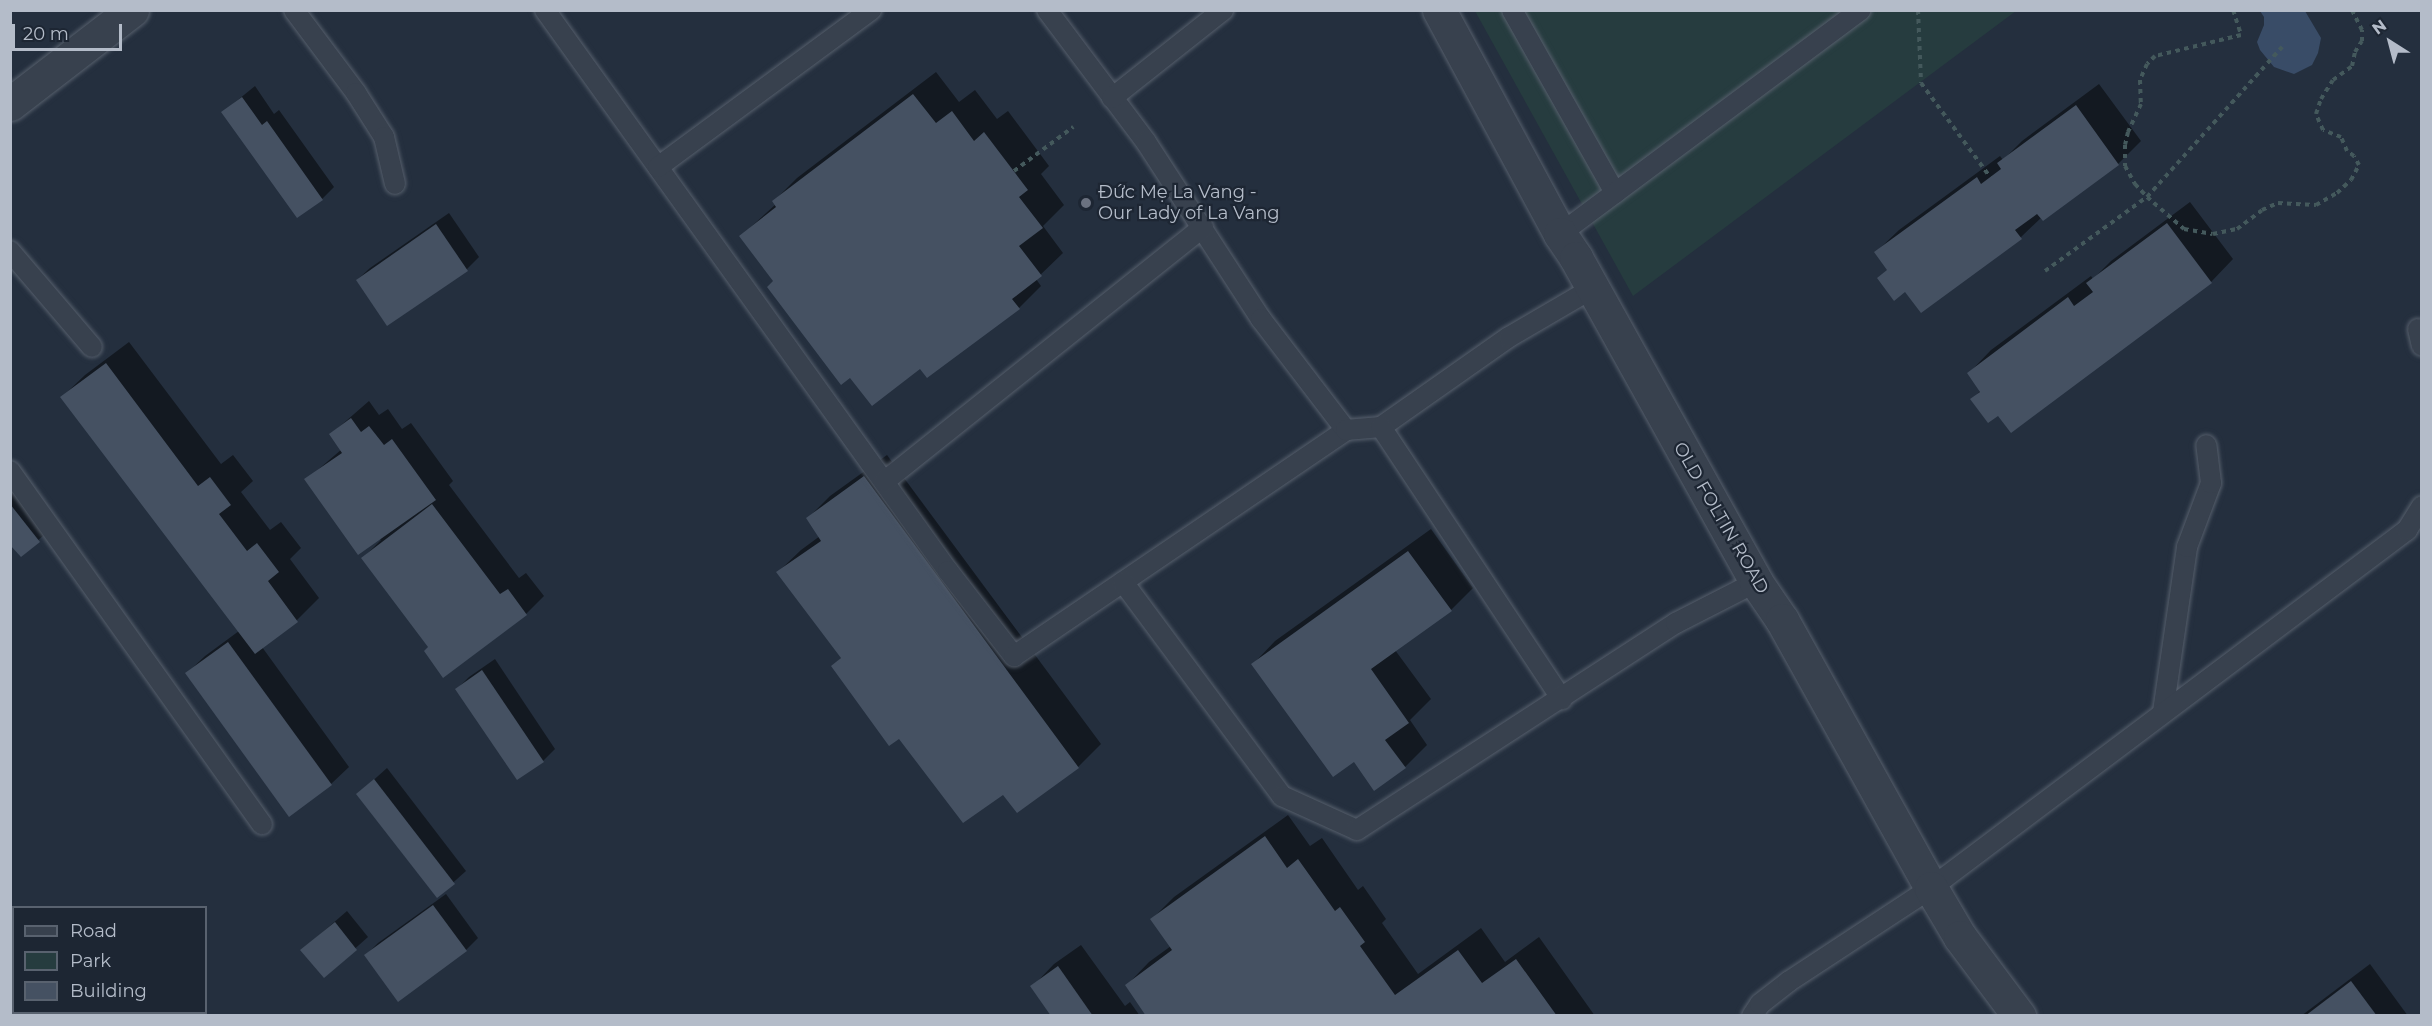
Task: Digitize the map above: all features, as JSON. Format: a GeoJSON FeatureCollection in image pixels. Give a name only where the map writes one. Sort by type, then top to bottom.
{"type":"FeatureCollection","features":[{"type":"Feature","properties":{"kind":"street"},"geometry":{"type":"LineString","coordinates":[[10,104],[132,10]]}},
{"type":"Feature","properties":{"kind":"street","name":"OLD FOLTIN ROAD"},"geometry":{"type":"LineString","coordinates":[[1439,10],[1560,234],[1593,288],[1756,582],[1782,620],[1931,888],[1960,937],[2019,1016]]}},
{"type":"Feature","properties":{"kind":"lane"},"geometry":{"type":"LineString","coordinates":[[294,10],[356,93],[384,137],[395,184]]}},
{"type":"Feature","properties":{"kind":"lane"},"geometry":{"type":"LineString","coordinates":[[545,10],[948,571],[1014,656],[1346,430],[1381,427],[1509,337],[1593,288]]}},
{"type":"Feature","properties":{"kind":"lane"},"geometry":{"type":"LineString","coordinates":[[658,167],[871,10]]}},
{"type":"Feature","properties":{"kind":"lane"},"geometry":{"type":"LineString","coordinates":[[1047,10],[1146,142],[1261,319],[1346,430]]}},
{"type":"Feature","properties":{"kind":"lane"},"geometry":{"type":"LineString","coordinates":[[1112,98],[1223,10]]}},
{"type":"Feature","properties":{"kind":"lane"},"geometry":{"type":"LineString","coordinates":[[1512,10],[1615,193]]}},
{"type":"Feature","properties":{"kind":"lane"},"geometry":{"type":"LineString","coordinates":[[1560,234],[1861,10]]}},
{"type":"Feature","properties":{"kind":"lane"},"geometry":{"type":"LineString","coordinates":[[885,481],[1203,227]]}},
{"type":"Feature","properties":{"kind":"lane"},"geometry":{"type":"LineString","coordinates":[[10,251],[92,346]]}},
{"type":"Feature","properties":{"kind":"lane"},"geometry":{"type":"LineString","coordinates":[[1381,427],[1562,699]]}},
{"type":"Feature","properties":{"kind":"lane"},"geometry":{"type":"LineString","coordinates":[[2163,712],[2187,547],[2211,483],[2206,445]]}},
{"type":"Feature","properties":{"kind":"lane"},"geometry":{"type":"LineString","coordinates":[[10,471],[262,824]]}},
{"type":"Feature","properties":{"kind":"lane"},"geometry":{"type":"LineString","coordinates":[[1752,1016],[1760,1004],[1788,982],[1931,888],[2407,530],[2421,506]]}},
{"type":"Feature","properties":{"kind":"lane"},"geometry":{"type":"LineString","coordinates":[[1123,582],[1282,796],[1357,830],[1676,623],[1756,582]]}},
{"type":"Feature","properties":{"kind":"path"},"geometry":{"type":"LineString","coordinates":[[1918,10],[1921,83],[1990,177]]}},
{"type":"Feature","properties":{"kind":"path"},"geometry":{"type":"LineString","coordinates":[[2233,10],[2241,35],[2155,56],[2147,64],[2140,80],[2141,104],[2128,132],[2125,145],[2125,166],[2135,184],[2147,197],[2184,229],[2213,234],[2237,229],[2262,210],[2278,203],[2316,205],[2337,193],[2351,180],[2359,165],[2355,156],[2347,151],[2341,137],[2323,130],[2316,114],[2321,99],[2333,80],[2352,66],[2355,52],[2362,40],[2362,30],[2352,10]]}},
{"type":"Feature","properties":{"kind":"path"},"geometry":{"type":"LineString","coordinates":[[2045,271],[2147,197],[2268,66],[2282,47]]}},
{"type":"Feature","properties":{"kind":"path"},"geometry":{"type":"LineString","coordinates":[[1014,171],[1073,127]]}},
{"type":"Feature","properties":{"kind":"green space"},"geometry":{"type":"Polygon","coordinates":[[[1475,11],[2016,11],[1633,296],[1475,11]]]}},
{"type":"Feature","properties":{"kind":"water"},"geometry":{"type":"Polygon","coordinates":[[[2260,11],[2305,11],[2321,38],[2318,53],[2312,65],[2294,74],[2274,67],[2260,50],[2257,42],[2264,25],[2264,17],[2260,11]]]}},
{"type":"Feature","properties":{"kind":"building"},"geometry":{"type":"Polygon","coordinates":[[[913,94],[936,123],[952,111],[974,141],[984,132],[1028,190],[1019,197],[1043,228],[1019,246],[1042,276],[1012,299],[1020,309],[927,378],[920,369],[872,406],[850,378],[841,385],[767,287],[773,281],[739,236],[776,207],[772,201],[913,94]]]}},
{"type":"Feature","properties":{"kind":"building"},"geometry":{"type":"Polygon","coordinates":[[[242,97],[262,125],[267,121],[323,200],[297,218],[221,112],[242,97]]]}},
{"type":"Feature","properties":{"kind":"building"},"geometry":{"type":"Polygon","coordinates":[[[2076,105],[2119,165],[2043,221],[2037,214],[2015,230],[2022,239],[1921,313],[1905,292],[1894,301],[1877,278],[1887,270],[1874,252],[1977,177],[1981,184],[2001,169],[1997,163],[2076,105]]]}},
{"type":"Feature","properties":{"kind":"building"},"geometry":{"type":"Polygon","coordinates":[[[2167,223],[2212,283],[2011,433],[1998,416],[1988,423],[1970,399],[1980,392],[1967,373],[2068,297],[2074,306],[2093,292],[2086,283],[2167,223]]]}},
{"type":"Feature","properties":{"kind":"building"},"geometry":{"type":"Polygon","coordinates":[[[436,224],[468,271],[387,326],[356,280],[436,224]]]}},
{"type":"Feature","properties":{"kind":"building"},"geometry":{"type":"Polygon","coordinates":[[[106,363],[198,486],[210,477],[231,505],[219,514],[247,551],[257,543],[279,572],[268,581],[298,622],[255,654],[60,397],[106,363]]]}},
{"type":"Feature","properties":{"kind":"building"},"geometry":{"type":"Polygon","coordinates":[[[351,418],[361,432],[369,426],[384,445],[392,439],[436,500],[358,555],[304,479],[342,453],[329,434],[351,418]]]}},
{"type":"Feature","properties":{"kind":"building"},"geometry":{"type":"Polygon","coordinates":[[[864,476],[1079,768],[1017,813],[1003,795],[963,823],[899,739],[889,746],[831,666],[841,658],[776,572],[821,541],[806,518],[864,476]]]}},
{"type":"Feature","properties":{"kind":"building"},"geometry":{"type":"Polygon","coordinates":[[[10,504],[40,542],[21,557],[10,545],[10,504]]]}},
{"type":"Feature","properties":{"kind":"building"},"geometry":{"type":"Polygon","coordinates":[[[432,504],[500,594],[508,589],[527,615],[443,678],[424,651],[428,647],[361,558],[432,504]]]}},
{"type":"Feature","properties":{"kind":"building"},"geometry":{"type":"Polygon","coordinates":[[[1408,551],[1452,611],[1371,669],[1409,723],[1385,740],[1406,768],[1374,791],[1354,762],[1333,777],[1251,664],[1408,551]]]}},
{"type":"Feature","properties":{"kind":"building"},"geometry":{"type":"Polygon","coordinates":[[[228,642],[332,785],[289,817],[185,673],[228,642]]]}},
{"type":"Feature","properties":{"kind":"building"},"geometry":{"type":"Polygon","coordinates":[[[482,670],[544,762],[517,780],[455,689],[482,670]]]}},
{"type":"Feature","properties":{"kind":"building"},"geometry":{"type":"Polygon","coordinates":[[[374,779],[455,884],[437,898],[356,794],[374,779]]]}},
{"type":"Feature","properties":{"kind":"building"},"geometry":{"type":"Polygon","coordinates":[[[1265,836],[1287,868],[1298,859],[1335,911],[1340,907],[1365,942],[1360,946],[1395,995],[1458,950],[1482,983],[1516,959],[1557,1016],[1146,1016],[1125,985],[1172,950],[1150,919],[1265,836]]]}},
{"type":"Feature","properties":{"kind":"building"},"geometry":{"type":"Polygon","coordinates":[[[433,905],[467,951],[398,1002],[364,955],[433,905]]]}},
{"type":"Feature","properties":{"kind":"building"},"geometry":{"type":"Polygon","coordinates":[[[335,922],[357,950],[324,978],[300,950],[335,922]]]}},
{"type":"Feature","properties":{"kind":"building"},"geometry":{"type":"Polygon","coordinates":[[[1058,966],[1093,1016],[1051,1016],[1030,986],[1058,966]]]}},
{"type":"Feature","properties":{"kind":"building"},"geometry":{"type":"Polygon","coordinates":[[[2351,981],[2377,1016],[2305,1016],[2351,981]]]}},
{"type":"Feature","properties":{"kind":"place","name":"Đức Mẹ La Vang - Our Lady of La Vang"},"geometry":{"type":"Point","coordinates":[1086,203]}}]}
